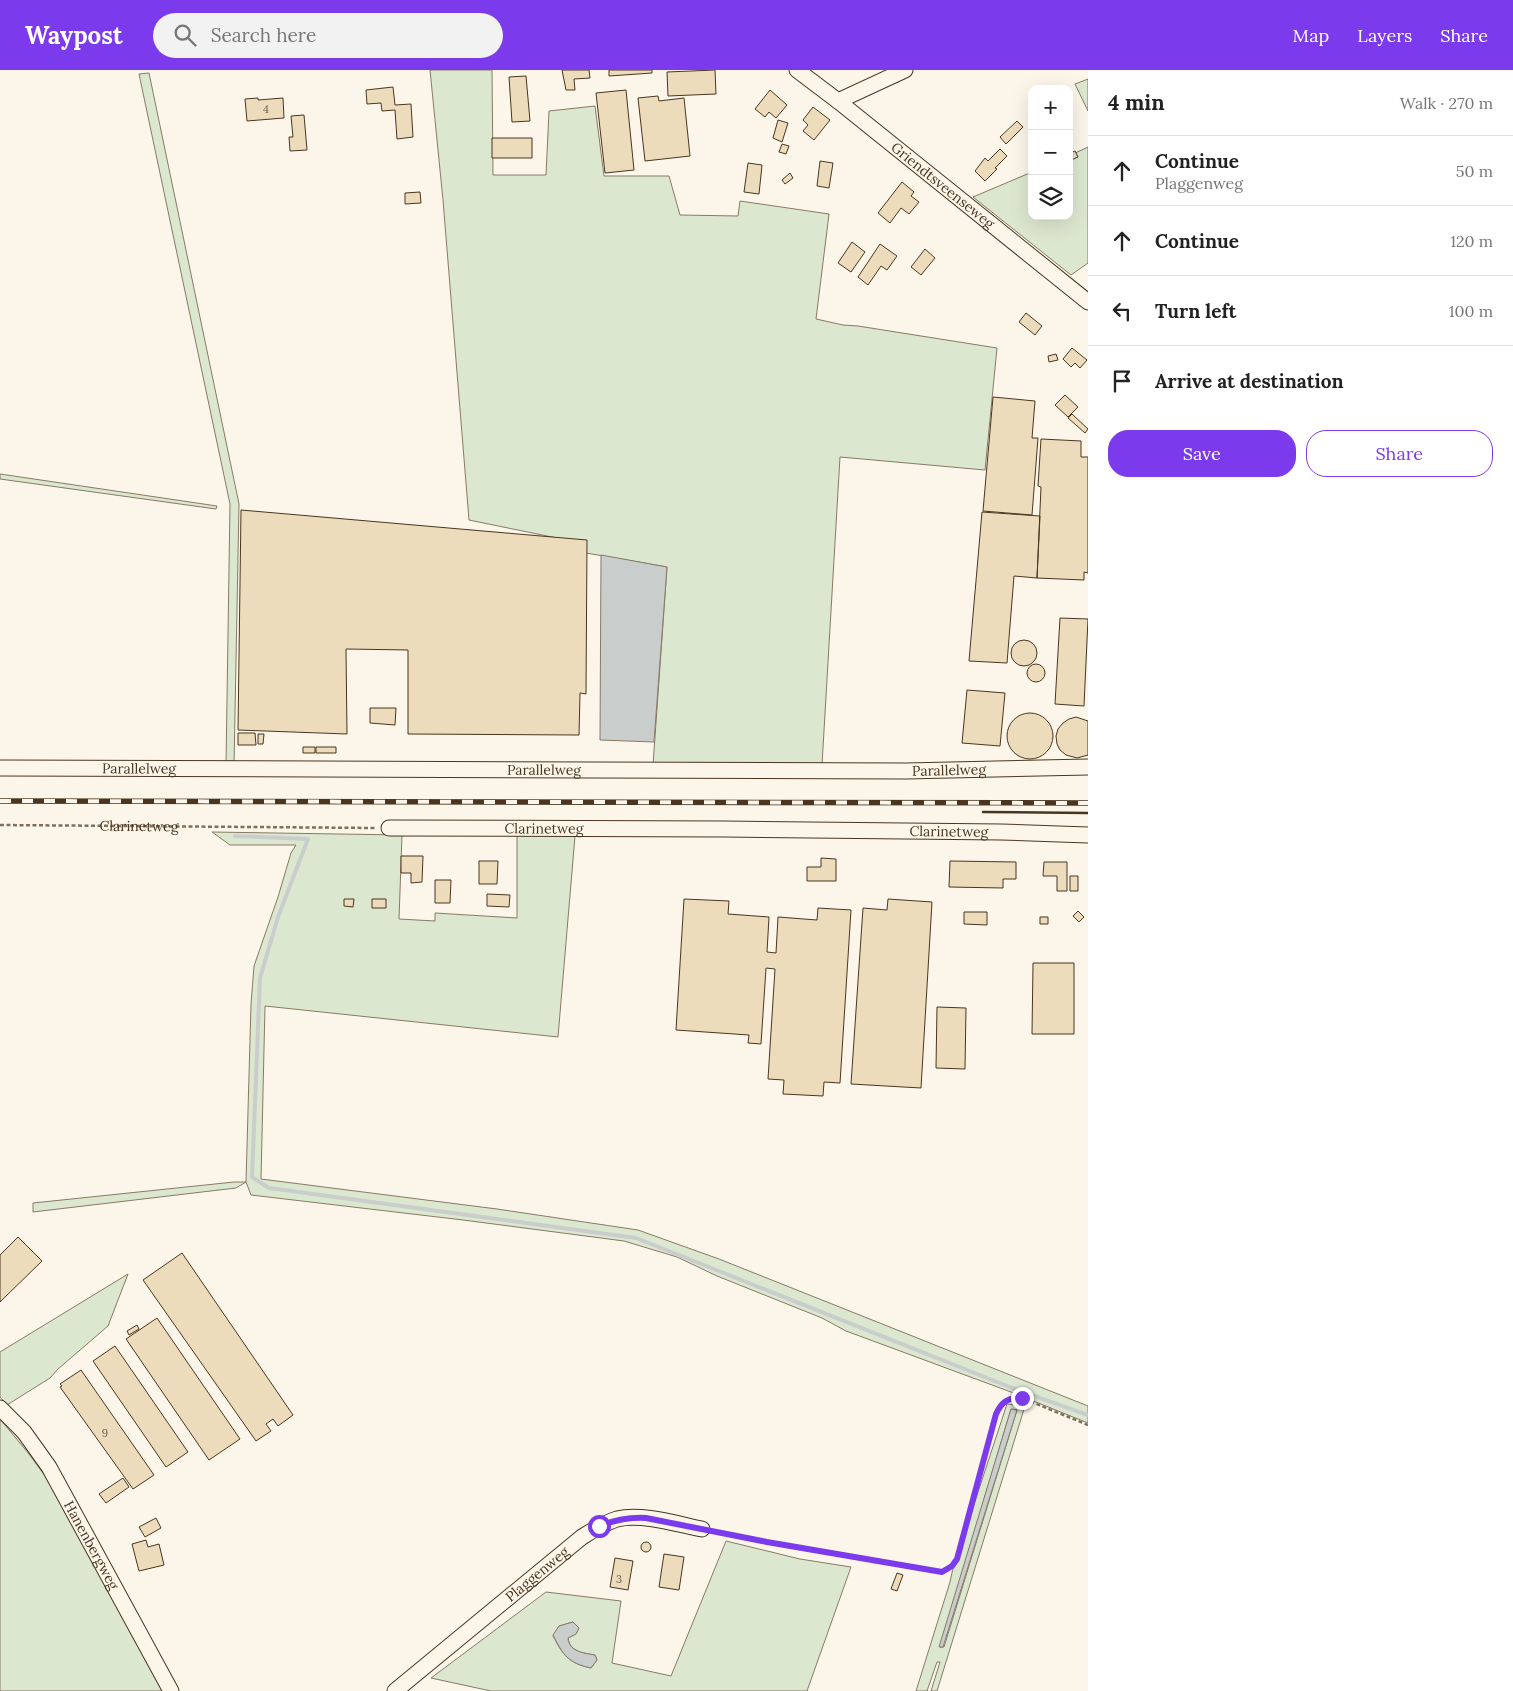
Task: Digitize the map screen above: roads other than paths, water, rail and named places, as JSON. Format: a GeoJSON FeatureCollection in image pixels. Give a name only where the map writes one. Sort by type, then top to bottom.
{"type":"FeatureCollection","features":[{"type":"Feature","properties":{"kind":"street","name":"Griendtsveenseweg"},"geometry":{"type":"LineString","coordinates":[[797,70],[1088,302]]}},
{"type":"Feature","properties":{"kind":"street"},"geometry":{"type":"LineString","coordinates":[[838,101],[905,70]]}},
{"type":"Feature","properties":{"kind":"street","name":"Parallelweg"},"geometry":{"type":"LineString","coordinates":[[0,768],[906,771],[1088,767]]}},
{"type":"Feature","properties":{"kind":"street","name":"Clarinetweg"},"geometry":{"type":"LineString","coordinates":[[389,828],[725,828],[1088,835]]}},
{"type":"Feature","properties":{"kind":"street","name":"Hanenbergweg"},"geometry":{"type":"LineString","coordinates":[[0,1408],[24,1432],[49,1467],[171,1691]]}},
{"type":"Feature","properties":{"kind":"street","name":"Plaggenweg"},"geometry":{"type":"LineString","coordinates":[[395,1691],[599,1526],[616,1519],[632,1517],[702,1529]]}},
{"type":"Feature","properties":{"kind":"waterway"},"geometry":{"type":"LineString","coordinates":[[235,836],[308,839],[278,917],[260,978],[252,1177],[269,1188],[636,1238],[1012,1388],[1088,1415]]}},
{"type":"Feature","properties":{"kind":"railway"},"geometry":{"type":"LineString","coordinates":[[0,801],[1088,803]]}}]}
